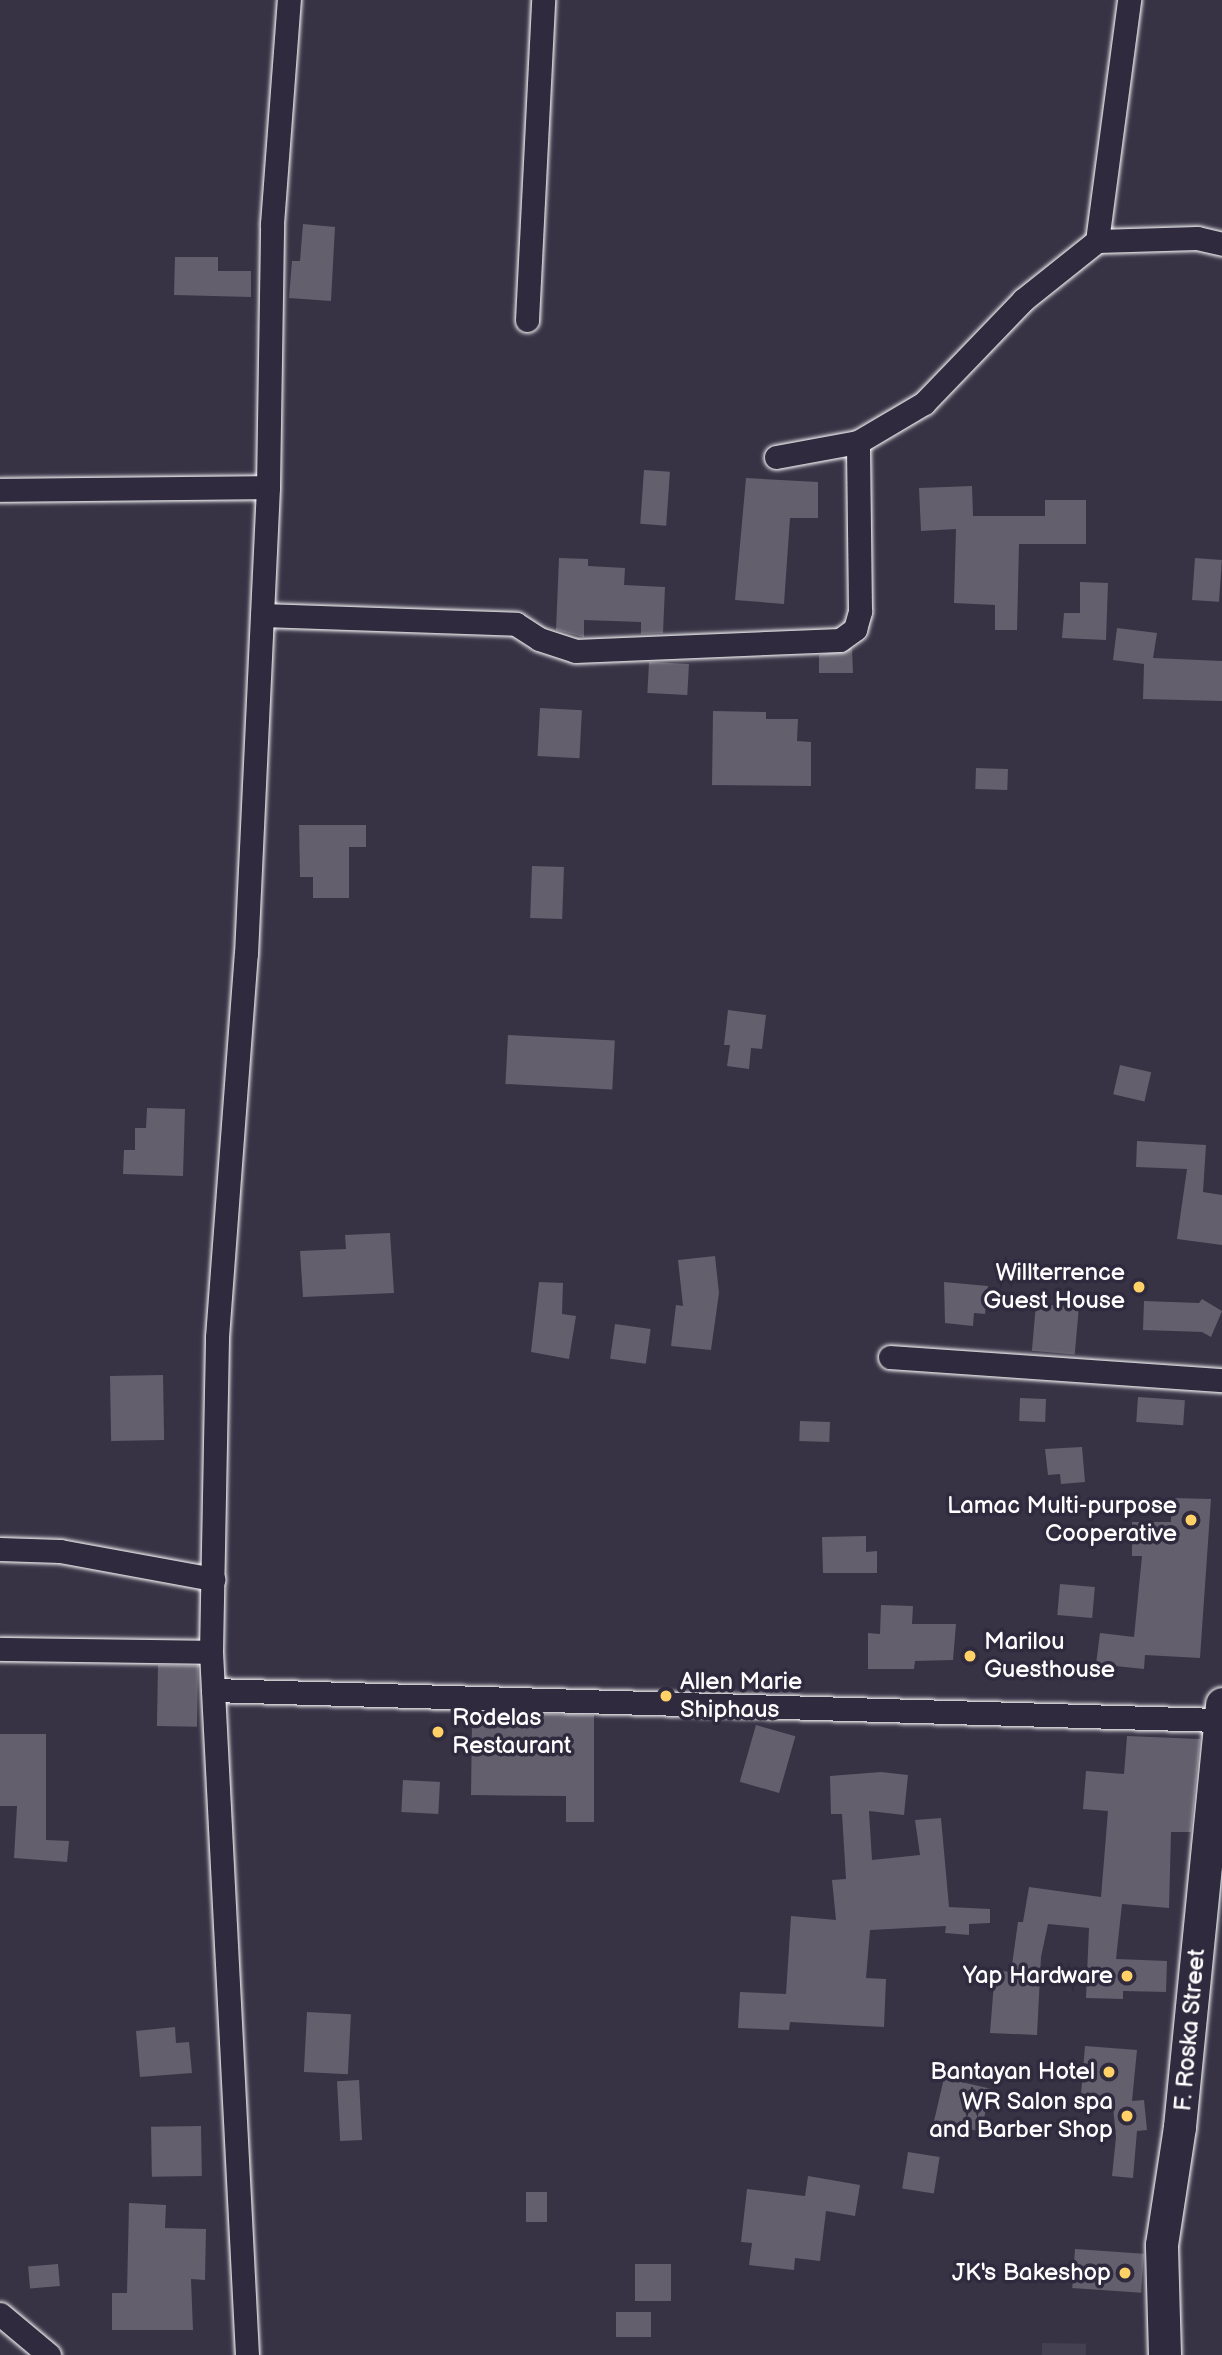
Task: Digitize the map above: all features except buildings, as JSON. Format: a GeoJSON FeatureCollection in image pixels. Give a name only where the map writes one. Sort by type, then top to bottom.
{"type":"FeatureCollection","features":[{"type":"Feature","properties":{"kind":"main road","name":"F. Roska Street"},"geometry":{"type":"LineString","coordinates":[[1165,2355],[1162,2245],[1180,2127],[1221,1712]]}},
{"type":"Feature","properties":{"kind":"street"},"geometry":{"type":"LineString","coordinates":[[247,2355],[211,1651],[217,1337],[246,954],[268,487],[272,223],[289,0]]}},
{"type":"Feature","properties":{"kind":"street"},"geometry":{"type":"LineString","coordinates":[[527,320],[543,0]]}},
{"type":"Feature","properties":{"kind":"street"},"geometry":{"type":"LineString","coordinates":[[1097,241],[1129,0]]}},
{"type":"Feature","properties":{"kind":"street"},"geometry":{"type":"LineString","coordinates":[[776,457],[858,442],[924,403],[1023,300],[1097,241],[1197,238],[1222,244]]}},
{"type":"Feature","properties":{"kind":"street"},"geometry":{"type":"LineString","coordinates":[[262,615],[516,624],[540,639],[575,651],[840,640],[855,629],[860,611],[858,442]]}},
{"type":"Feature","properties":{"kind":"street"},"geometry":{"type":"LineString","coordinates":[[0,490],[268,487]]}},
{"type":"Feature","properties":{"kind":"street"},"geometry":{"type":"LineString","coordinates":[[890,1357],[1222,1380]]}},
{"type":"Feature","properties":{"kind":"street"},"geometry":{"type":"LineString","coordinates":[[0,1549],[60,1551],[213,1578]]}},
{"type":"Feature","properties":{"kind":"street"},"geometry":{"type":"LineString","coordinates":[[0,1649],[211,1651]]}},
{"type":"Feature","properties":{"kind":"street"},"geometry":{"type":"LineString","coordinates":[[213,1690],[1221,1712]]}},
{"type":"Feature","properties":{"kind":"street"},"geometry":{"type":"LineString","coordinates":[[0,2314],[49,2355]]}},
{"type":"Feature","properties":{"kind":"shaded area"},"geometry":{"type":"Polygon","coordinates":[[[1042,2343],[1086,2344],[1086,2355],[1042,2355],[1042,2343]]]}},
{"type":"Feature","properties":{"kind":"place","name":"Willterrence Guest House"},"geometry":{"type":"Point","coordinates":[1139,1287]}},
{"type":"Feature","properties":{"kind":"place","name":"Lamac Multi-purpose Cooperative"},"geometry":{"type":"Point","coordinates":[1191,1520]}},
{"type":"Feature","properties":{"kind":"place","name":"Marilou Guesthouse"},"geometry":{"type":"Point","coordinates":[970,1656]}},
{"type":"Feature","properties":{"kind":"place","name":"Allen Marie Shiphaus"},"geometry":{"type":"Point","coordinates":[666,1696]}},
{"type":"Feature","properties":{"kind":"place","name":"Rodelas Restaurant"},"geometry":{"type":"Point","coordinates":[438,1732]}},
{"type":"Feature","properties":{"kind":"place","name":"Yap Hardware"},"geometry":{"type":"Point","coordinates":[1127,1976]}},
{"type":"Feature","properties":{"kind":"place","name":"Bantayan Hotel"},"geometry":{"type":"Point","coordinates":[1109,2072]}},
{"type":"Feature","properties":{"kind":"place","name":"WR Salon spa and Barber Shop"},"geometry":{"type":"Point","coordinates":[1127,2116]}},
{"type":"Feature","properties":{"kind":"place","name":"JK's Bakeshop"},"geometry":{"type":"Point","coordinates":[1125,2273]}}]}
